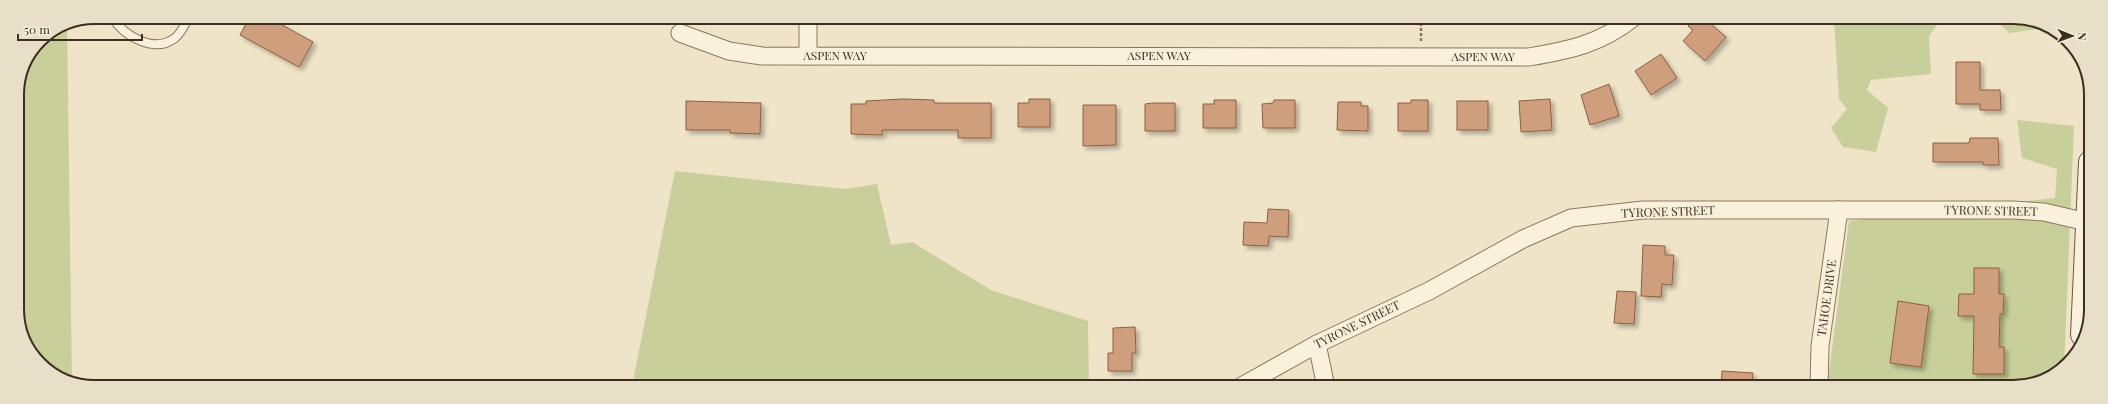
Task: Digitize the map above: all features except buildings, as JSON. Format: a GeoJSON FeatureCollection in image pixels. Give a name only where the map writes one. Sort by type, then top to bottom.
{"type":"FeatureCollection","features":[{"type":"Feature","properties":{"kind":"main road"},"geometry":{"type":"LineString","coordinates":[[2083,324],[2084,297]]}},
{"type":"Feature","properties":{"kind":"street"},"geometry":{"type":"LineString","coordinates":[[808,24],[808,56]]}},
{"type":"Feature","properties":{"kind":"street","name":"ASPEN WAY"},"geometry":{"type":"LineString","coordinates":[[680,33],[729,51],[748,55],[1529,57],[1576,48],[1598,40],[1623,24]]}},
{"type":"Feature","properties":{"kind":"street","name":"TYRONE STREET"},"geometry":{"type":"LineString","coordinates":[[1253,380],[1317,344],[1429,290],[1523,239],[1571,218],[1643,210],[2013,210],[2044,212],[2084,221]]}},
{"type":"Feature","properties":{"kind":"street","name":"TAHOE DRIVE"},"geometry":{"type":"LineString","coordinates":[[1819,380],[1820,346],[1839,210]]}},
{"type":"Feature","properties":{"kind":"street"},"geometry":{"type":"LineString","coordinates":[[1317,344],[1325,380]]}},
{"type":"Feature","properties":{"kind":"lane"},"geometry":{"type":"LineString","coordinates":[[118,24],[129,36],[139,41],[155,44],[174,39],[180,34],[185,24]]}},
{"type":"Feature","properties":{"kind":"path"},"geometry":{"type":"LineString","coordinates":[[1421,24],[1421,45]]}},
{"type":"Feature","properties":{"kind":"green space"},"geometry":{"type":"Polygon","coordinates":[[[1834,24],[1937,24],[1929,37],[1931,74],[1871,80],[1867,90],[1888,108],[1876,152],[1843,147],[1831,128],[1847,109],[1839,99],[1834,24]]]}},
{"type":"Feature","properties":{"kind":"green space"},"geometry":{"type":"Polygon","coordinates":[[[1998,24],[2027,25],[2038,29],[2009,33],[1998,24]]]}},
{"type":"Feature","properties":{"kind":"green space"},"geometry":{"type":"Polygon","coordinates":[[[67,29],[72,376],[52,365],[39,352],[31,340],[28,332],[25,323],[24,309],[25,81],[29,68],[42,48],[56,36],[67,29]]]}},
{"type":"Feature","properties":{"kind":"green space"},"geometry":{"type":"Polygon","coordinates":[[[2017,120],[2074,126],[2064,357],[2063,359],[2040,375],[2017,380],[1828,380],[1849,221],[2055,198],[2057,169],[2022,158],[2017,120]]]}},
{"type":"Feature","properties":{"kind":"green space"},"geometry":{"type":"Polygon","coordinates":[[[675,171],[845,189],[877,184],[891,245],[912,242],[991,290],[1088,321],[1089,380],[633,380],[675,171]]]}}]}
